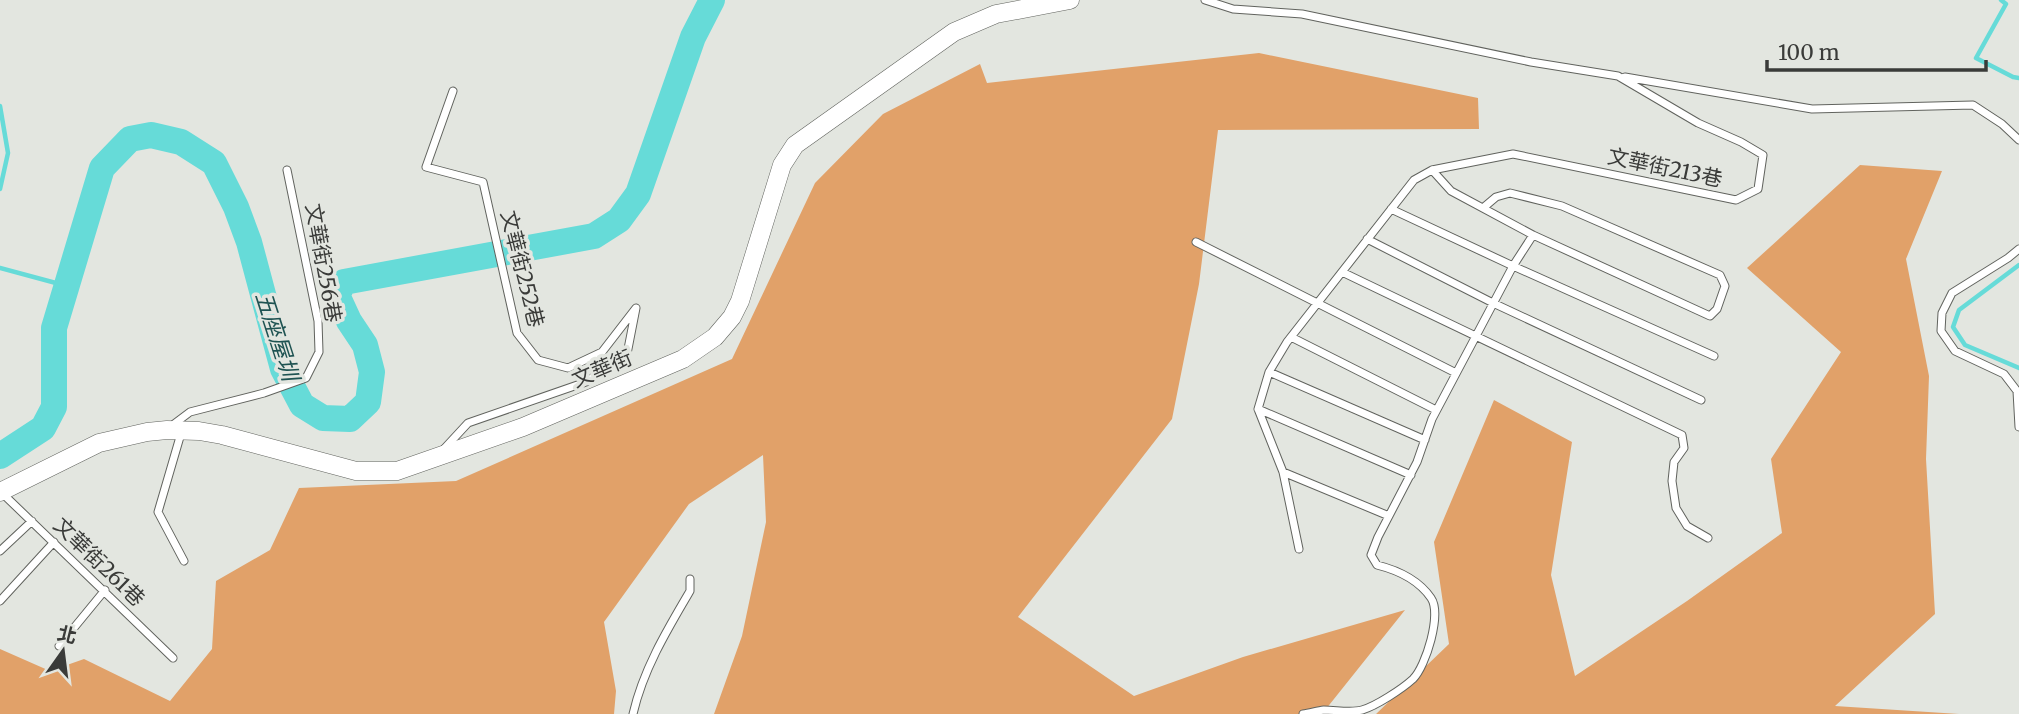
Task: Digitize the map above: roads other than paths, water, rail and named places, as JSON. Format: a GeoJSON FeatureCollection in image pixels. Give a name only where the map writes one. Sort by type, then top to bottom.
{"type":"FeatureCollection","features":[{"type":"Feature","properties":{"kind":"street","name":"文華街"},"geometry":{"type":"LineString","coordinates":[[0,491],[99,443],[147,432],[174,430],[222,435],[356,471],[397,471],[523,427],[672,364],[705,345],[732,317],[740,301],[782,165],[795,145],[954,32],[996,14],[1070,0]]}},
{"type":"Feature","properties":{"kind":"lane","name":"文華街213巷"},"geometry":{"type":"LineString","coordinates":[[1205,0],[1233,9],[1301,14],[1531,62],[1618,76],[1698,123],[1763,155],[1758,189],[1736,200],[1513,154],[1432,170],[1414,180],[1291,337],[1269,372],[1258,409]]}},
{"type":"Feature","properties":{"kind":"lane"},"geometry":{"type":"LineString","coordinates":[[1618,76],[1812,109],[1973,105],[2002,124],[2019,141]]}},
{"type":"Feature","properties":{"kind":"lane","name":"文華街252巷"},"geometry":{"type":"LineString","coordinates":[[438,456],[468,423],[586,382],[627,354],[636,308],[602,352],[568,368],[538,360],[517,333],[482,182],[426,167],[453,91]]}},
{"type":"Feature","properties":{"kind":"lane","name":"文華街256巷"},"geometry":{"type":"LineString","coordinates":[[174,430],[190,411],[264,393],[306,377],[319,352],[318,321],[288,170]]}},
{"type":"Feature","properties":{"kind":"lane"},"geometry":{"type":"LineString","coordinates":[[1432,170],[1451,191],[1533,235],[1710,316],[1717,309],[1725,286],[1720,275],[1562,206],[1510,193],[1496,197],[1483,208]]}},
{"type":"Feature","properties":{"kind":"lane"},"geometry":{"type":"LineString","coordinates":[[1391,209],[1513,267],[1714,356]]}},
{"type":"Feature","properties":{"kind":"lane"},"geometry":{"type":"LineString","coordinates":[[1303,714],[1322,710],[1361,710],[1391,695],[1414,677],[1429,648],[1434,618],[1433,599],[1400,571],[1377,565],[1371,555],[1418,462],[1436,410],[1533,235]]}},
{"type":"Feature","properties":{"kind":"lane"},"geometry":{"type":"LineString","coordinates":[[1367,239],[1493,303],[1701,400]]}},
{"type":"Feature","properties":{"kind":"lane"},"geometry":{"type":"LineString","coordinates":[[1196,242],[1456,373]]}},
{"type":"Feature","properties":{"kind":"lane"},"geometry":{"type":"LineString","coordinates":[[2019,249],[1952,293],[1942,313],[1941,331],[1955,351],[2004,374],[2017,391],[2019,427]]}},
{"type":"Feature","properties":{"kind":"lane"},"geometry":{"type":"LineString","coordinates":[[1342,272],[1682,435],[1684,449],[1674,462],[1672,481],[1676,508],[1687,526],[1708,538]]}},
{"type":"Feature","properties":{"kind":"lane"},"geometry":{"type":"LineString","coordinates":[[1291,337],[1436,410]]}},
{"type":"Feature","properties":{"kind":"lane"},"geometry":{"type":"LineString","coordinates":[[1269,372],[1425,439]]}},
{"type":"Feature","properties":{"kind":"lane"},"geometry":{"type":"LineString","coordinates":[[1258,409],[1283,472],[1299,549]]}},
{"type":"Feature","properties":{"kind":"lane"},"geometry":{"type":"LineString","coordinates":[[1258,409],[1410,475]]}},
{"type":"Feature","properties":{"kind":"lane"},"geometry":{"type":"LineString","coordinates":[[174,430],[158,512],[184,561]]}},
{"type":"Feature","properties":{"kind":"lane"},"geometry":{"type":"LineString","coordinates":[[1283,472],[1389,516]]}},
{"type":"Feature","properties":{"kind":"lane","name":"文華街261巷"},"geometry":{"type":"LineString","coordinates":[[0,491],[173,658]]}},
{"type":"Feature","properties":{"kind":"lane"},"geometry":{"type":"LineString","coordinates":[[0,551],[32,521]]}},
{"type":"Feature","properties":{"kind":"lane"},"geometry":{"type":"LineString","coordinates":[[0,601],[54,542]]}},
{"type":"Feature","properties":{"kind":"lane"},"geometry":{"type":"LineString","coordinates":[[633,714],[651,662],[690,591],[690,579]]}},
{"type":"Feature","properties":{"kind":"lane"},"geometry":{"type":"LineString","coordinates":[[59,646],[105,590]]}},
{"type":"Feature","properties":{"kind":"waterway","name":"五座屋圳"},"geometry":{"type":"LineString","coordinates":[[0,456],[43,428],[54,407],[54,328],[102,168],[130,139],[151,135],[181,142],[214,163],[236,207],[249,242],[283,369],[302,405],[323,418],[350,419],[368,402],[372,372],[365,345],[349,321],[337,295],[344,282],[594,236],[619,220],[638,194],[693,37],[712,0]]}},
{"type":"Feature","properties":{"kind":"waterway"},"geometry":{"type":"LineString","coordinates":[[2001,0],[2006,4],[1976,58],[2019,78]]}},
{"type":"Feature","properties":{"kind":"waterway"},"geometry":{"type":"LineString","coordinates":[[0,106],[8,153],[0,189]]}},
{"type":"Feature","properties":{"kind":"waterway"},"geometry":{"type":"LineString","coordinates":[[2019,265],[1959,310],[1953,327],[1965,345],[2019,368]]}},
{"type":"Feature","properties":{"kind":"waterway"},"geometry":{"type":"LineString","coordinates":[[0,268],[67,286]]}}]}
